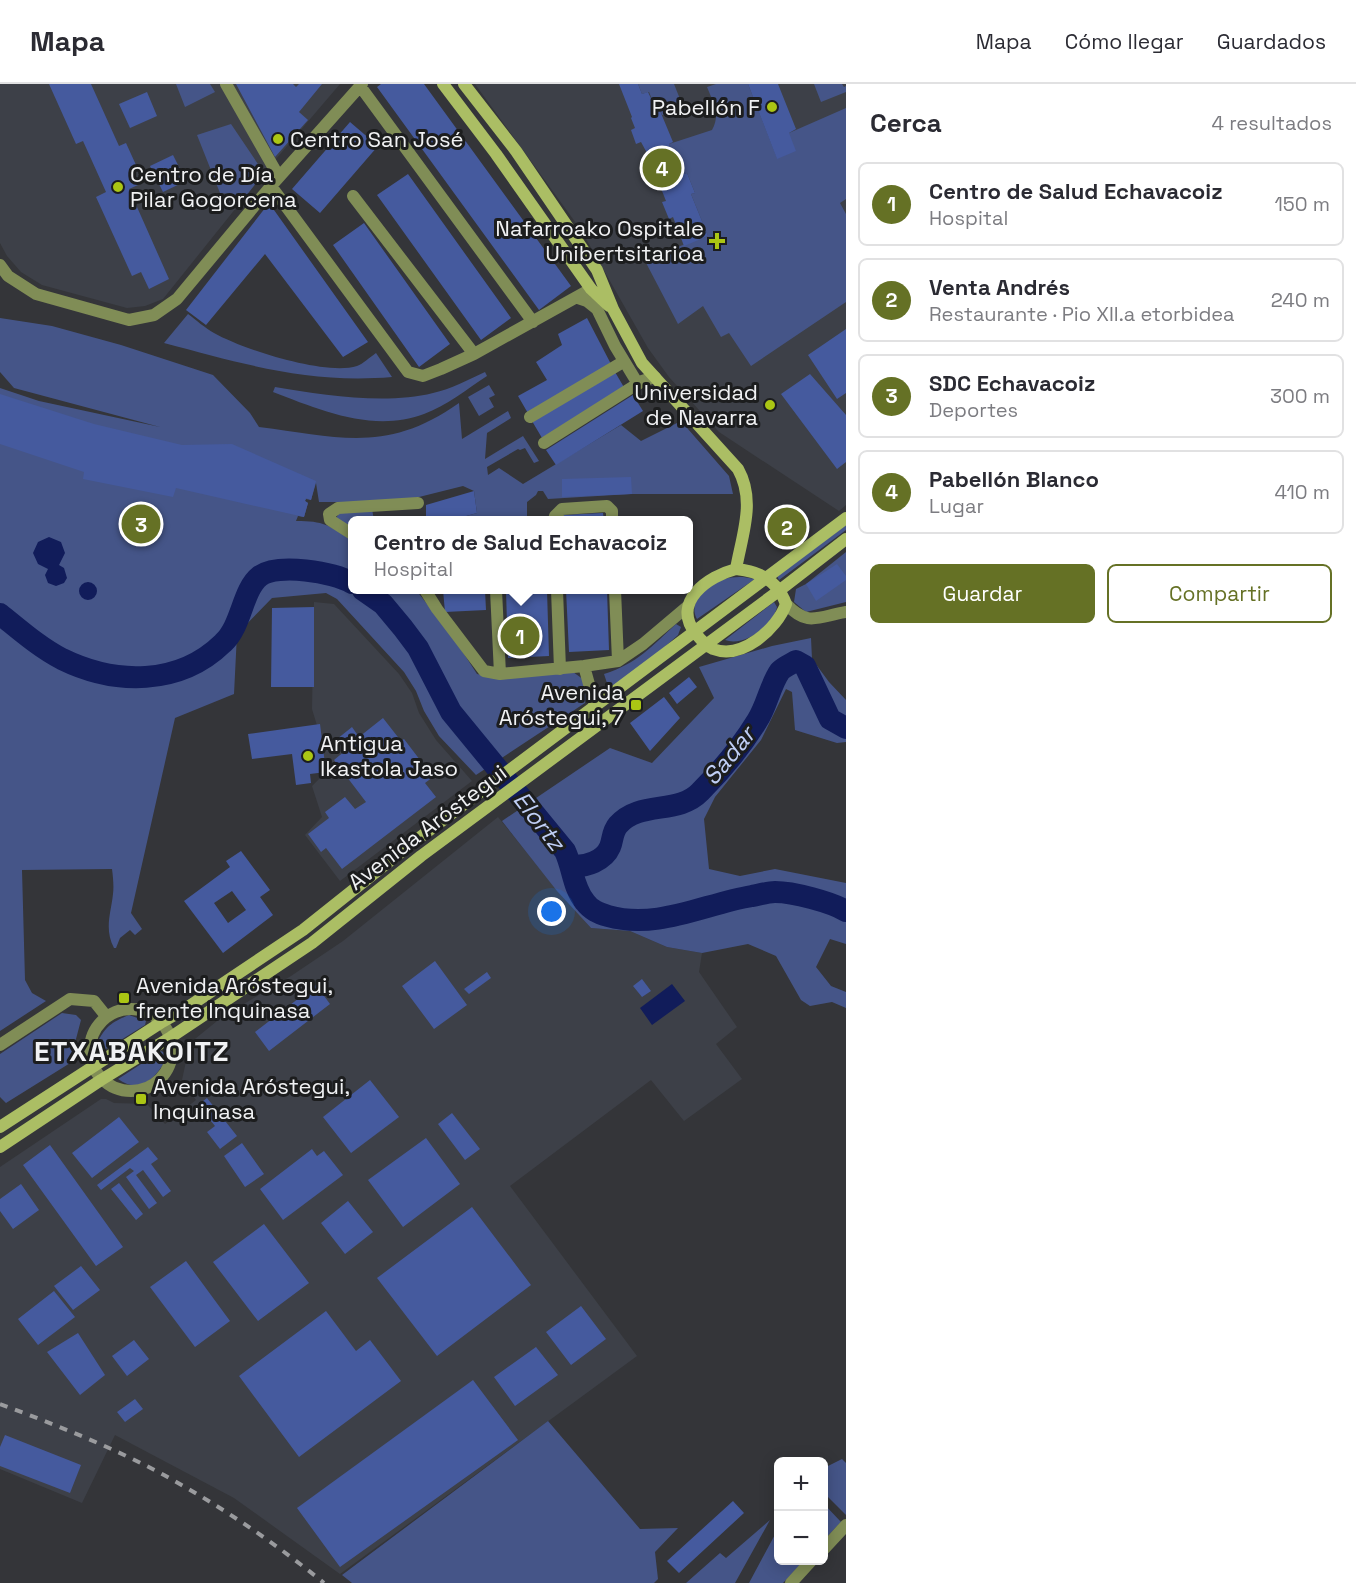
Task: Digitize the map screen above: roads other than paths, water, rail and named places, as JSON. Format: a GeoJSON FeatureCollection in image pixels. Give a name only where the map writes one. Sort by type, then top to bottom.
{"type":"FeatureCollection","features":[{"type":"Feature","properties":{"kind":"main road"},"geometry":{"type":"LineString","coordinates":[[442,84],[496,154],[591,289],[613,309]]}},
{"type":"Feature","properties":{"kind":"main road"},"geometry":{"type":"LineString","coordinates":[[464,84],[516,151],[597,270],[613,309],[642,363],[726,454],[745,481],[748,501],[736,569]]}},
{"type":"Feature","properties":{"kind":"main road","name":"Avenida Aróstegui"},"geometry":{"type":"LineString","coordinates":[[0,1127],[185,1009],[303,930],[411,844],[846,518]]}},
{"type":"Feature","properties":{"kind":"main road","name":"Avenida Aróstegui"},"geometry":{"type":"LineString","coordinates":[[0,1147],[312,943],[421,856],[846,539]]}},
{"type":"Feature","properties":{"kind":"main road"},"geometry":{"type":"LineString","coordinates":[[736,569],[751,570],[766,577],[780,590],[786,604],[778,620],[754,643],[729,650],[716,650],[705,644],[689,622],[688,606],[704,583],[720,573],[736,569]]}},
{"type":"Feature","properties":{"kind":"street"},"geometry":{"type":"LineString","coordinates":[[226,84],[275,182],[408,372],[423,376],[474,354],[591,289]]}},
{"type":"Feature","properties":{"kind":"street"},"geometry":{"type":"LineString","coordinates":[[0,265],[8,276],[36,294],[129,320],[154,315],[177,299],[275,182],[361,85],[533,322]]}},
{"type":"Feature","properties":{"kind":"street"},"geometry":{"type":"LineString","coordinates":[[353,196],[474,354]]}},
{"type":"Feature","properties":{"kind":"street"},"geometry":{"type":"LineString","coordinates":[[578,298],[597,309],[623,362],[638,384]]}},
{"type":"Feature","properties":{"kind":"street"},"geometry":{"type":"LineString","coordinates":[[530,417],[623,362]]}},
{"type":"Feature","properties":{"kind":"street"},"geometry":{"type":"LineString","coordinates":[[544,443],[638,384],[656,377]]}},
{"type":"Feature","properties":{"kind":"street"},"geometry":{"type":"LineString","coordinates":[[348,531],[330,520],[329,514],[333,510],[418,504]]}},
{"type":"Feature","properties":{"kind":"street"},"geometry":{"type":"LineString","coordinates":[[556,516],[562,509],[607,506],[612,510],[612,516]]}},
{"type":"Feature","properties":{"kind":"street"},"geometry":{"type":"LineString","coordinates":[[429,594],[437,609],[484,671],[500,674],[618,661],[643,644],[688,606]]}},
{"type":"Feature","properties":{"kind":"street"},"geometry":{"type":"LineString","coordinates":[[496,594],[500,674]]}},
{"type":"Feature","properties":{"kind":"street"},"geometry":{"type":"LineString","coordinates":[[557,594],[560,669]]}},
{"type":"Feature","properties":{"kind":"street"},"geometry":{"type":"LineString","coordinates":[[615,594],[618,661]]}},
{"type":"Feature","properties":{"kind":"street"},"geometry":{"type":"LineString","coordinates":[[786,604],[798,616],[807,620],[846,612]]}},
{"type":"Feature","properties":{"kind":"street"},"geometry":{"type":"LineString","coordinates":[[585,666],[595,706]]}},
{"type":"Feature","properties":{"kind":"street"},"geometry":{"type":"LineString","coordinates":[[0,1045],[70,999],[94,1001],[106,1016]]}},
{"type":"Feature","properties":{"kind":"street"},"geometry":{"type":"LineString","coordinates":[[131,1009],[148,1012],[162,1022],[171,1037],[173,1056],[170,1067],[156,1084],[145,1090],[130,1092],[113,1088],[101,1080],[93,1067],[89,1047],[96,1028],[106,1016],[118,1010],[131,1009]]}},
{"type":"Feature","properties":{"kind":"street"},"geometry":{"type":"LineString","coordinates":[[828,1545],[846,1525]]}},
{"type":"Feature","properties":{"kind":"street"},"geometry":{"type":"LineString","coordinates":[[791,1583],[807,1565]]}},
{"type":"Feature","properties":{"kind":"waterway","name":"Elortz"},"geometry":{"type":"LineString","coordinates":[[0,614],[38,644],[82,668],[103,674],[146,677],[167,674],[187,667],[206,657],[223,643],[234,627],[254,582],[268,572],[306,570],[332,575],[348,581]]}},
{"type":"Feature","properties":{"kind":"waterway","name":"Elortz"},"geometry":{"type":"LineString","coordinates":[[369,594],[383,604],[403,628],[418,648],[451,712],[565,851],[578,891],[592,909],[608,916],[644,920],[662,918],[775,892],[812,898],[846,911]]}},
{"type":"Feature","properties":{"kind":"waterway","name":"Sadar"},"geometry":{"type":"LineString","coordinates":[[572,866],[589,864],[604,856],[610,847],[616,828],[627,817],[681,803],[700,792],[731,758],[751,731],[780,671],[796,661],[805,666],[830,719],[846,728]]}},
{"type":"Feature","properties":{"kind":"railway"},"geometry":{"type":"LineString","coordinates":[[0,1404],[84,1437],[164,1475],[246,1525],[324,1583]]}},
{"type":"Feature","properties":{"kind":"place","name":"Pabellón F"},"geometry":{"type":"Point","coordinates":[772,107]}},
{"type":"Feature","properties":{"kind":"place","name":"Centro San José"},"geometry":{"type":"Point","coordinates":[278,139]}},
{"type":"Feature","properties":{"kind":"place","name":"Pabellón Blanco"},"geometry":{"type":"Point","coordinates":[662,168]}},
{"type":"Feature","properties":{"kind":"place","name":"Centro de Día Pilar Gogorcena"},"geometry":{"type":"Point","coordinates":[118,187]}},
{"type":"Feature","properties":{"kind":"place","name":"Nafarroako Ospitale Unibertsitarioa"},"geometry":{"type":"Point","coordinates":[717,241]}},
{"type":"Feature","properties":{"kind":"place","name":"Universidad de Navarra"},"geometry":{"type":"Point","coordinates":[770,405]}},
{"type":"Feature","properties":{"kind":"place","name":"SDC Echavacoiz"},"geometry":{"type":"Point","coordinates":[141,524]}},
{"type":"Feature","properties":{"kind":"place","name":"Venta Andrés"},"geometry":{"type":"Point","coordinates":[787,527]}},
{"type":"Feature","properties":{"kind":"place","name":"Centro de Salud Echavacoiz"},"geometry":{"type":"Point","coordinates":[520,636]}},
{"type":"Feature","properties":{"kind":"place","name":"Avenida Aróstegui, 7"},"geometry":{"type":"Point","coordinates":[636,705]}},
{"type":"Feature","properties":{"kind":"place","name":"Antigua Ikastola Jaso"},"geometry":{"type":"Point","coordinates":[308,756]}},
{"type":"Feature","properties":{"kind":"place","name":"Avenida Aróstegui, frente Inquinasa"},"geometry":{"type":"Point","coordinates":[124,998]}},
{"type":"Feature","properties":{"kind":"place","name":"Avenida Aróstegui, Inquinasa"},"geometry":{"type":"Point","coordinates":[141,1099]}},
{"type":"Feature","properties":{"kind":"district","name":"ETXABAKOITZ"},"geometry":{"type":"Point","coordinates":[132,1051]}}]}
